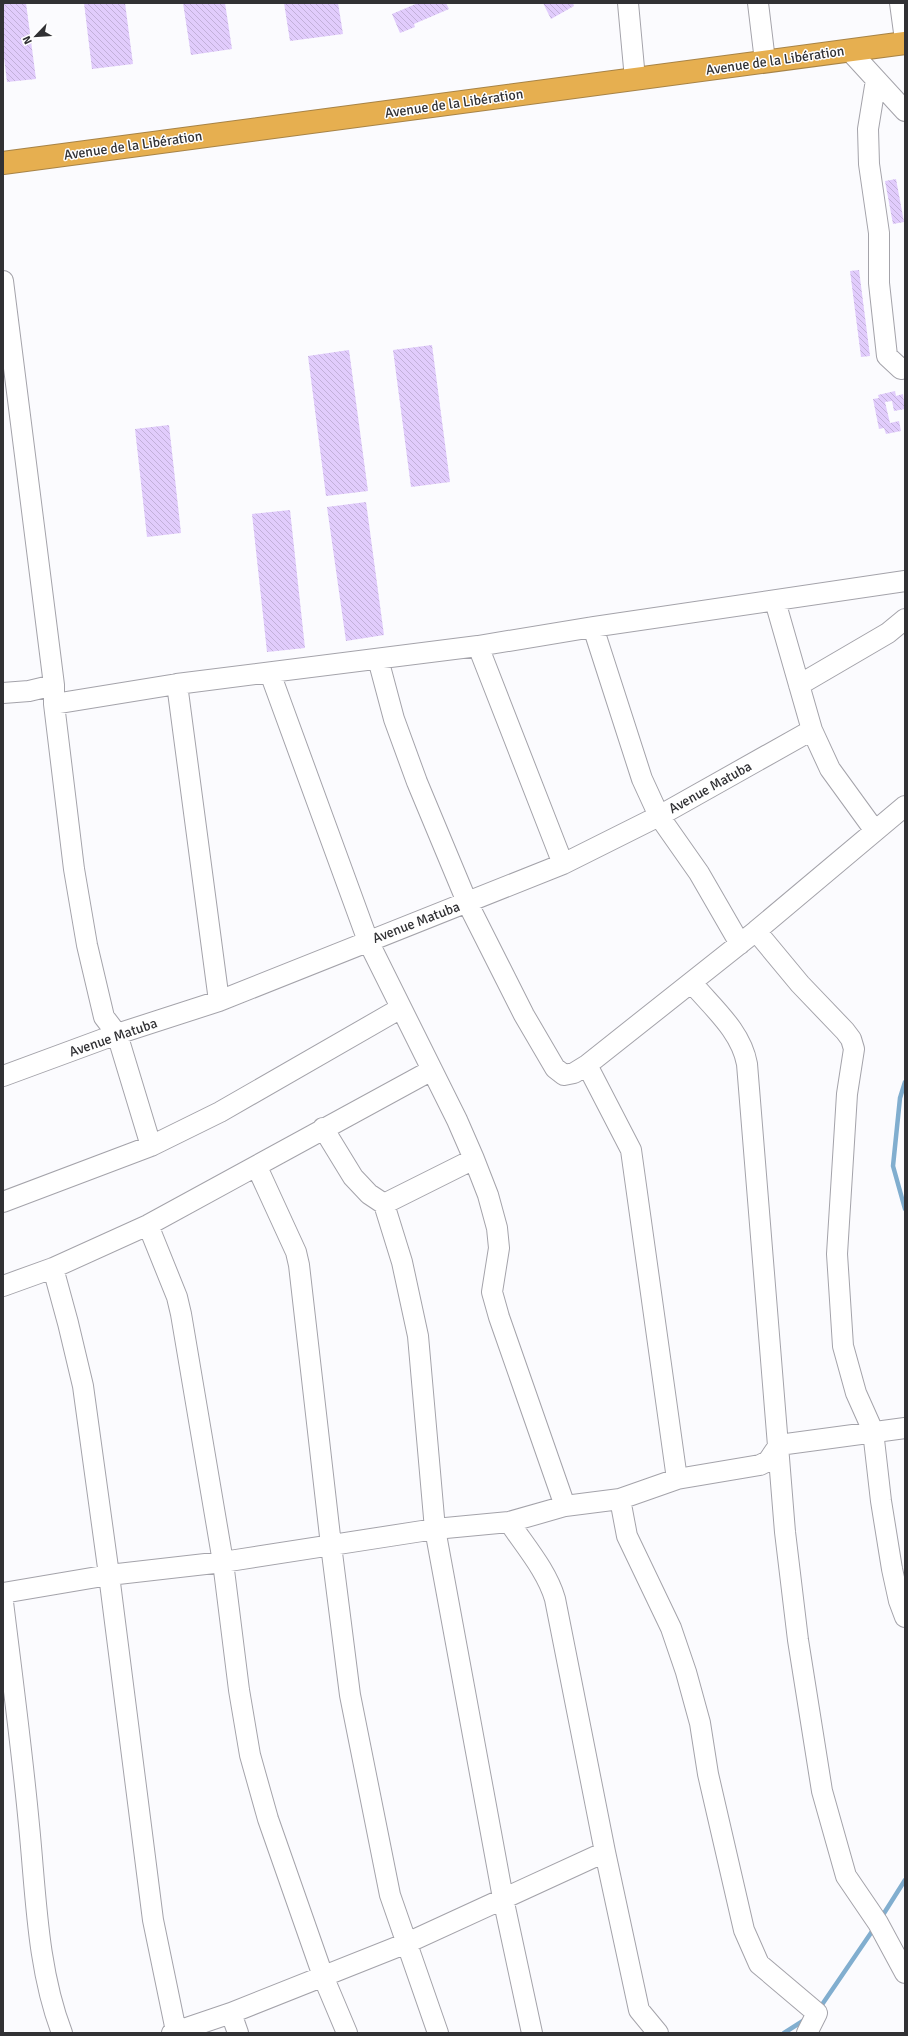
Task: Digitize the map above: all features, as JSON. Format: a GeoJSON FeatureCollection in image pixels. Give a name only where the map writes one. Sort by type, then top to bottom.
{"type":"FeatureCollection","features":[{"type":"Feature","properties":{"kind":"highway","name":"Avenue de la Libération"},"geometry":{"type":"LineString","coordinates":[[3,163],[635,79],[905,41]]}},
{"type":"Feature","properties":{"kind":"street"},"geometry":{"type":"LineString","coordinates":[[628,3],[635,79]]}},
{"type":"Feature","properties":{"kind":"street"},"geometry":{"type":"LineString","coordinates":[[758,3],[765,61]]}},
{"type":"Feature","properties":{"kind":"street"},"geometry":{"type":"LineString","coordinates":[[900,3],[905,41]]}},
{"type":"Feature","properties":{"kind":"street"},"geometry":{"type":"LineString","coordinates":[[849,50],[905,111]]}},
{"type":"Feature","properties":{"kind":"street"},"geometry":{"type":"LineString","coordinates":[[876,80],[868,129],[869,164],[879,233],[878,283],[887,356],[902,369],[905,368]]}},
{"type":"Feature","properties":{"kind":"street"},"geometry":{"type":"LineString","coordinates":[[3,281],[74,869],[87,945],[104,1017],[117,1034],[150,1146]]}},
{"type":"Feature","properties":{"kind":"street"},"geometry":{"type":"LineString","coordinates":[[3,693],[29,690],[54,694],[177,684],[270,673],[478,646],[593,627],[775,601],[898,580],[905,581]]}},
{"type":"Feature","properties":{"kind":"street"},"geometry":{"type":"LineString","coordinates":[[775,601],[812,730],[830,769],[875,831]]}},
{"type":"Feature","properties":{"kind":"street"},"geometry":{"type":"LineString","coordinates":[[799,685],[888,633],[905,619]]}},
{"type":"Feature","properties":{"kind":"street"},"geometry":{"type":"LineString","coordinates":[[593,627],[642,779],[659,816],[699,873],[740,944]]}},
{"type":"Feature","properties":{"kind":"street"},"geometry":{"type":"LineString","coordinates":[[478,646],[563,864]]}},
{"type":"Feature","properties":{"kind":"street"},"geometry":{"type":"LineString","coordinates":[[378,659],[396,726],[417,782],[467,902],[524,1015],[555,1068],[564,1075],[574,1074],[587,1065],[692,983],[905,806]]}},
{"type":"Feature","properties":{"kind":"street"},"geometry":{"type":"LineString","coordinates":[[270,673],[368,941],[432,1070],[474,1159],[488,1195],[497,1228],[499,1248],[492,1292],[495,1305],[565,1506]]}},
{"type":"Feature","properties":{"kind":"street"},"geometry":{"type":"LineString","coordinates":[[177,684],[219,1001]]}},
{"type":"Feature","properties":{"kind":"street","name":"Avenue Matuba"},"geometry":{"type":"LineString","coordinates":[[3,1076],[117,1034],[219,1001],[563,864],[659,816],[812,730]]}},
{"type":"Feature","properties":{"kind":"street"},"geometry":{"type":"LineString","coordinates":[[756,931],[800,984],[845,1031],[851,1039],[854,1049],[847,1094],[838,1254],[843,1346],[856,1393],[873,1431],[881,1501],[892,1569],[899,1601],[905,1617]]}},
{"type":"Feature","properties":{"kind":"street"},"geometry":{"type":"LineString","coordinates":[[692,983],[737,1036],[744,1050],[747,1064],[785,1532],[798,1640],[822,1791],[846,1876],[878,1923],[905,1973]]}},
{"type":"Feature","properties":{"kind":"street"},"geometry":{"type":"LineString","coordinates":[[3,1202],[150,1146],[220,1112],[400,1008]]}},
{"type":"Feature","properties":{"kind":"street"},"geometry":{"type":"LineString","coordinates":[[587,1065],[631,1150],[677,1479]]}},
{"type":"Feature","properties":{"kind":"street"},"geometry":{"type":"LineString","coordinates":[[3,1286],[53,1268],[148,1224],[257,1167],[322,1128],[432,1070]]}},
{"type":"Feature","properties":{"kind":"street"},"geometry":{"type":"LineString","coordinates":[[322,1128],[354,1177],[369,1194],[384,1204],[402,1262],[418,1336],[435,1530],[503,1898],[532,2033]]}},
{"type":"Feature","properties":{"kind":"street"},"geometry":{"type":"LineString","coordinates":[[384,1204],[474,1159]]}},
{"type":"Feature","properties":{"kind":"street"},"geometry":{"type":"LineString","coordinates":[[257,1167],[296,1252],[299,1265],[331,1545],[350,1695],[390,1895],[438,2033]]}},
{"type":"Feature","properties":{"kind":"street"},"geometry":{"type":"LineString","coordinates":[[148,1224],[177,1297],[181,1314],[223,1562],[239,1690],[250,1755],[268,1819],[324,1976],[347,2033]]}},
{"type":"Feature","properties":{"kind":"street"},"geometry":{"type":"LineString","coordinates":[[53,1268],[83,1386],[109,1575],[153,1920],[174,2032],[232,2013],[407,1943],[605,1852]]}},
{"type":"Feature","properties":{"kind":"street"},"geometry":{"type":"LineString","coordinates":[[3,1593],[109,1575],[223,1562],[435,1530],[509,1522],[565,1506],[620,1499],[677,1479],[760,1465],[768,1461],[779,1445],[873,1431],[905,1428]]}},
{"type":"Feature","properties":{"kind":"street"},"geometry":{"type":"LineString","coordinates":[[620,1499],[627,1536],[671,1628],[686,1672],[700,1723],[708,1774],[744,1930],[759,1964],[817,2013],[807,2033]]}},
{"type":"Feature","properties":{"kind":"street"},"geometry":{"type":"LineString","coordinates":[[509,1522],[552,1587],[605,1852],[640,2010],[658,2033]]}},
{"type":"Feature","properties":{"kind":"street"},"geometry":{"type":"LineString","coordinates":[[3,1602],[25,1789],[41,1946],[54,2012],[62,2033]]}},
{"type":"Feature","properties":{"kind":"street"},"geometry":{"type":"LineString","coordinates":[[232,2013],[238,2033]]}},
{"type":"Feature","properties":{"kind":"building"},"geometry":{"type":"Polygon","coordinates":[[[3,3],[26,3],[36,79],[7,82],[3,49],[3,3]]]}},
{"type":"Feature","properties":{"kind":"building"},"geometry":{"type":"Polygon","coordinates":[[[84,3],[125,3],[133,64],[92,69],[84,3]]]}},
{"type":"Feature","properties":{"kind":"building"},"geometry":{"type":"Polygon","coordinates":[[[183,3],[225,3],[232,49],[191,55],[183,3]]]}},
{"type":"Feature","properties":{"kind":"building"},"geometry":{"type":"Polygon","coordinates":[[[284,3],[338,3],[343,34],[290,41],[284,3]]]}},
{"type":"Feature","properties":{"kind":"building"},"geometry":{"type":"Polygon","coordinates":[[[418,3],[446,3],[449,9],[414,24],[415,27],[400,33],[392,14],[418,3]]]}},
{"type":"Feature","properties":{"kind":"building"},"geometry":{"type":"Polygon","coordinates":[[[543,3],[573,3],[574,6],[551,19],[543,3]]]}},
{"type":"Feature","properties":{"kind":"building"},"geometry":{"type":"Polygon","coordinates":[[[896,179],[904,222],[893,224],[885,181],[896,179]]]}},
{"type":"Feature","properties":{"kind":"building"},"geometry":{"type":"Polygon","coordinates":[[[859,270],[870,356],[861,357],[850,271],[859,270]]]}},
{"type":"Feature","properties":{"kind":"building"},"geometry":{"type":"Polygon","coordinates":[[[432,345],[450,482],[411,487],[393,350],[432,345]]]}},
{"type":"Feature","properties":{"kind":"building"},"geometry":{"type":"Polygon","coordinates":[[[349,350],[368,491],[326,496],[308,356],[349,350]]]}},
{"type":"Feature","properties":{"kind":"building"},"geometry":{"type":"Polygon","coordinates":[[[895,391],[896,396],[903,394],[905,409],[894,411],[892,401],[885,402],[890,423],[899,421],[901,431],[886,434],[884,428],[879,429],[873,399],[879,398],[878,395],[895,391]]]}},
{"type":"Feature","properties":{"kind":"building"},"geometry":{"type":"Polygon","coordinates":[[[169,425],[181,533],[147,537],[135,429],[169,425]]]}},
{"type":"Feature","properties":{"kind":"building"},"geometry":{"type":"Polygon","coordinates":[[[366,502],[384,635],[346,641],[327,507],[366,502]]]}},
{"type":"Feature","properties":{"kind":"building"},"geometry":{"type":"Polygon","coordinates":[[[290,510],[305,648],[267,652],[252,514],[290,510]]]}},
{"type":"Feature","properties":{"kind":"waterway"},"geometry":{"type":"LineString","coordinates":[[905,1082],[900,1098],[893,1166],[905,1209]]}},
{"type":"Feature","properties":{"kind":"waterway"},"geometry":{"type":"LineString","coordinates":[[881,1918],[905,1880]]}},
{"type":"Feature","properties":{"kind":"waterway"},"geometry":{"type":"LineString","coordinates":[[819,2009],[875,1927]]}},
{"type":"Feature","properties":{"kind":"waterway"},"geometry":{"type":"LineString","coordinates":[[784,2033],[806,2019]]}}]}
